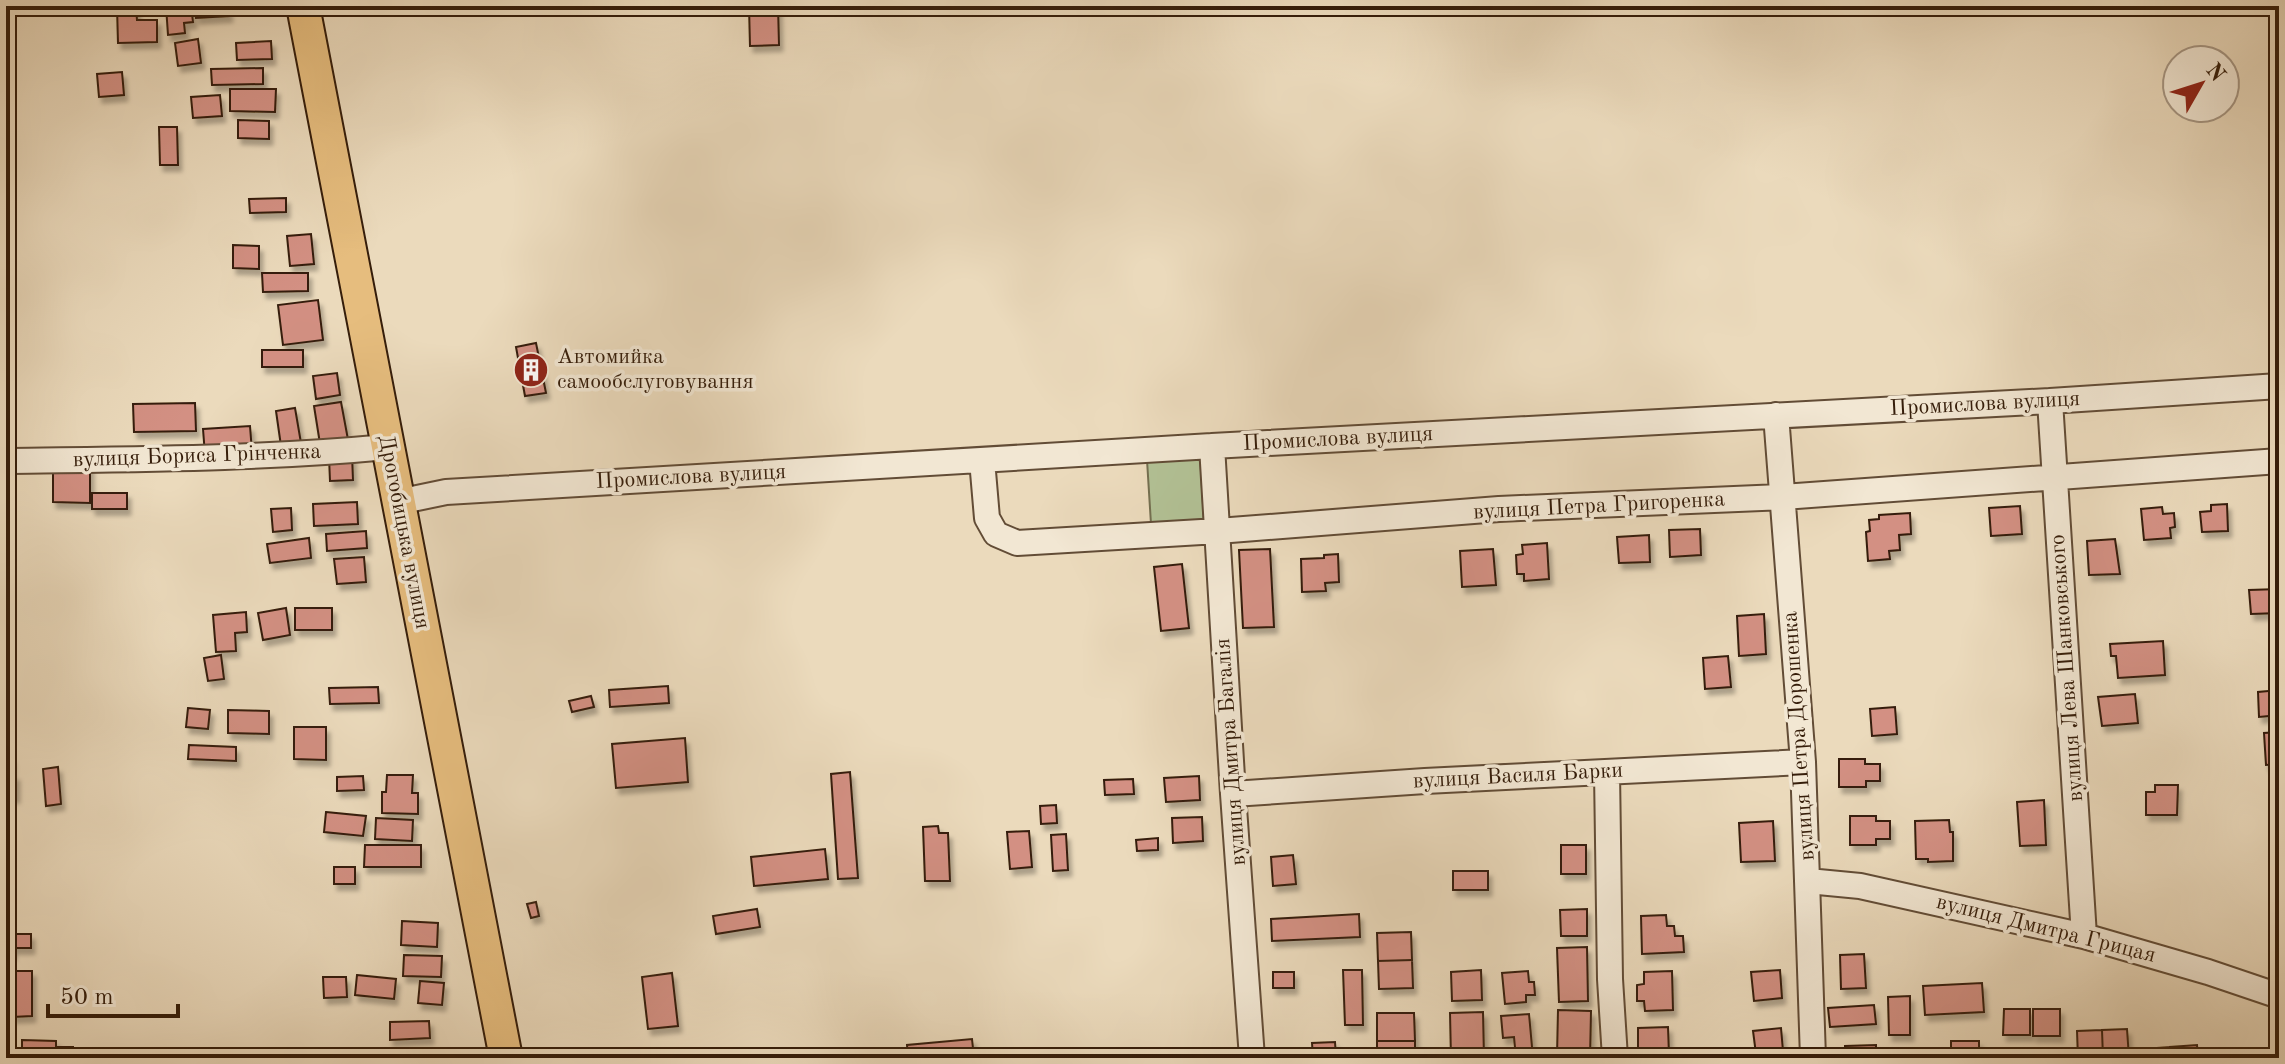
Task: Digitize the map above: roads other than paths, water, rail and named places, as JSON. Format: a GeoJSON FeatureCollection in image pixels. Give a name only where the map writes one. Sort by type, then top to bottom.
{"type":"FeatureCollection","features":[{"type":"Feature","properties":{"kind":"main road","name":"Дрогобицька вулиця"},"geometry":{"type":"LineString","coordinates":[[303,6],[506,1058]]}},
{"type":"Feature","properties":{"kind":"street","name":"Промислова вулиця"},"geometry":{"type":"LineString","coordinates":[[398,502],[446,492],[2279,386]]}},
{"type":"Feature","properties":{"kind":"street","name":"вулиця Лева Шанковського"},"geometry":{"type":"LineString","coordinates":[[2050,401],[2084,936]]}},
{"type":"Feature","properties":{"kind":"street","name":"вулиця Петра Дорошенка"},"geometry":{"type":"LineString","coordinates":[[1776,415],[1803,762],[1813,1058]]}},
{"type":"Feature","properties":{"kind":"street","name":"вулиця Дмитра Багалія"},"geometry":{"type":"LineString","coordinates":[[1212,446],[1252,1058]]}},
{"type":"Feature","properties":{"kind":"street","name":"вулиця Бориса Грінченка"},"geometry":{"type":"LineString","coordinates":[[6,461],[201,458],[387,447]]}},
{"type":"Feature","properties":{"kind":"street","name":"вулиця Петра Григоренка"},"geometry":{"type":"LineString","coordinates":[[982,460],[987,518],[996,534],[1017,543],[1499,509],[1783,497],[2279,461]]}},
{"type":"Feature","properties":{"kind":"street","name":"вулиця Василя Барки"},"geometry":{"type":"LineString","coordinates":[[1233,794],[1803,762]]}},
{"type":"Feature","properties":{"kind":"street"},"geometry":{"type":"LineString","coordinates":[[1607,772],[1610,979],[1615,1058]]}},
{"type":"Feature","properties":{"kind":"street","name":"вулиця Дмитра Грицая"},"geometry":{"type":"LineString","coordinates":[[1808,881],[1860,886],[1998,915],[2084,936],[2279,996]]}},
{"type":"Feature","properties":{"kind":"place","name":"Автомийка самообслуговування"},"geometry":{"type":"Point","coordinates":[531,370]}}]}
